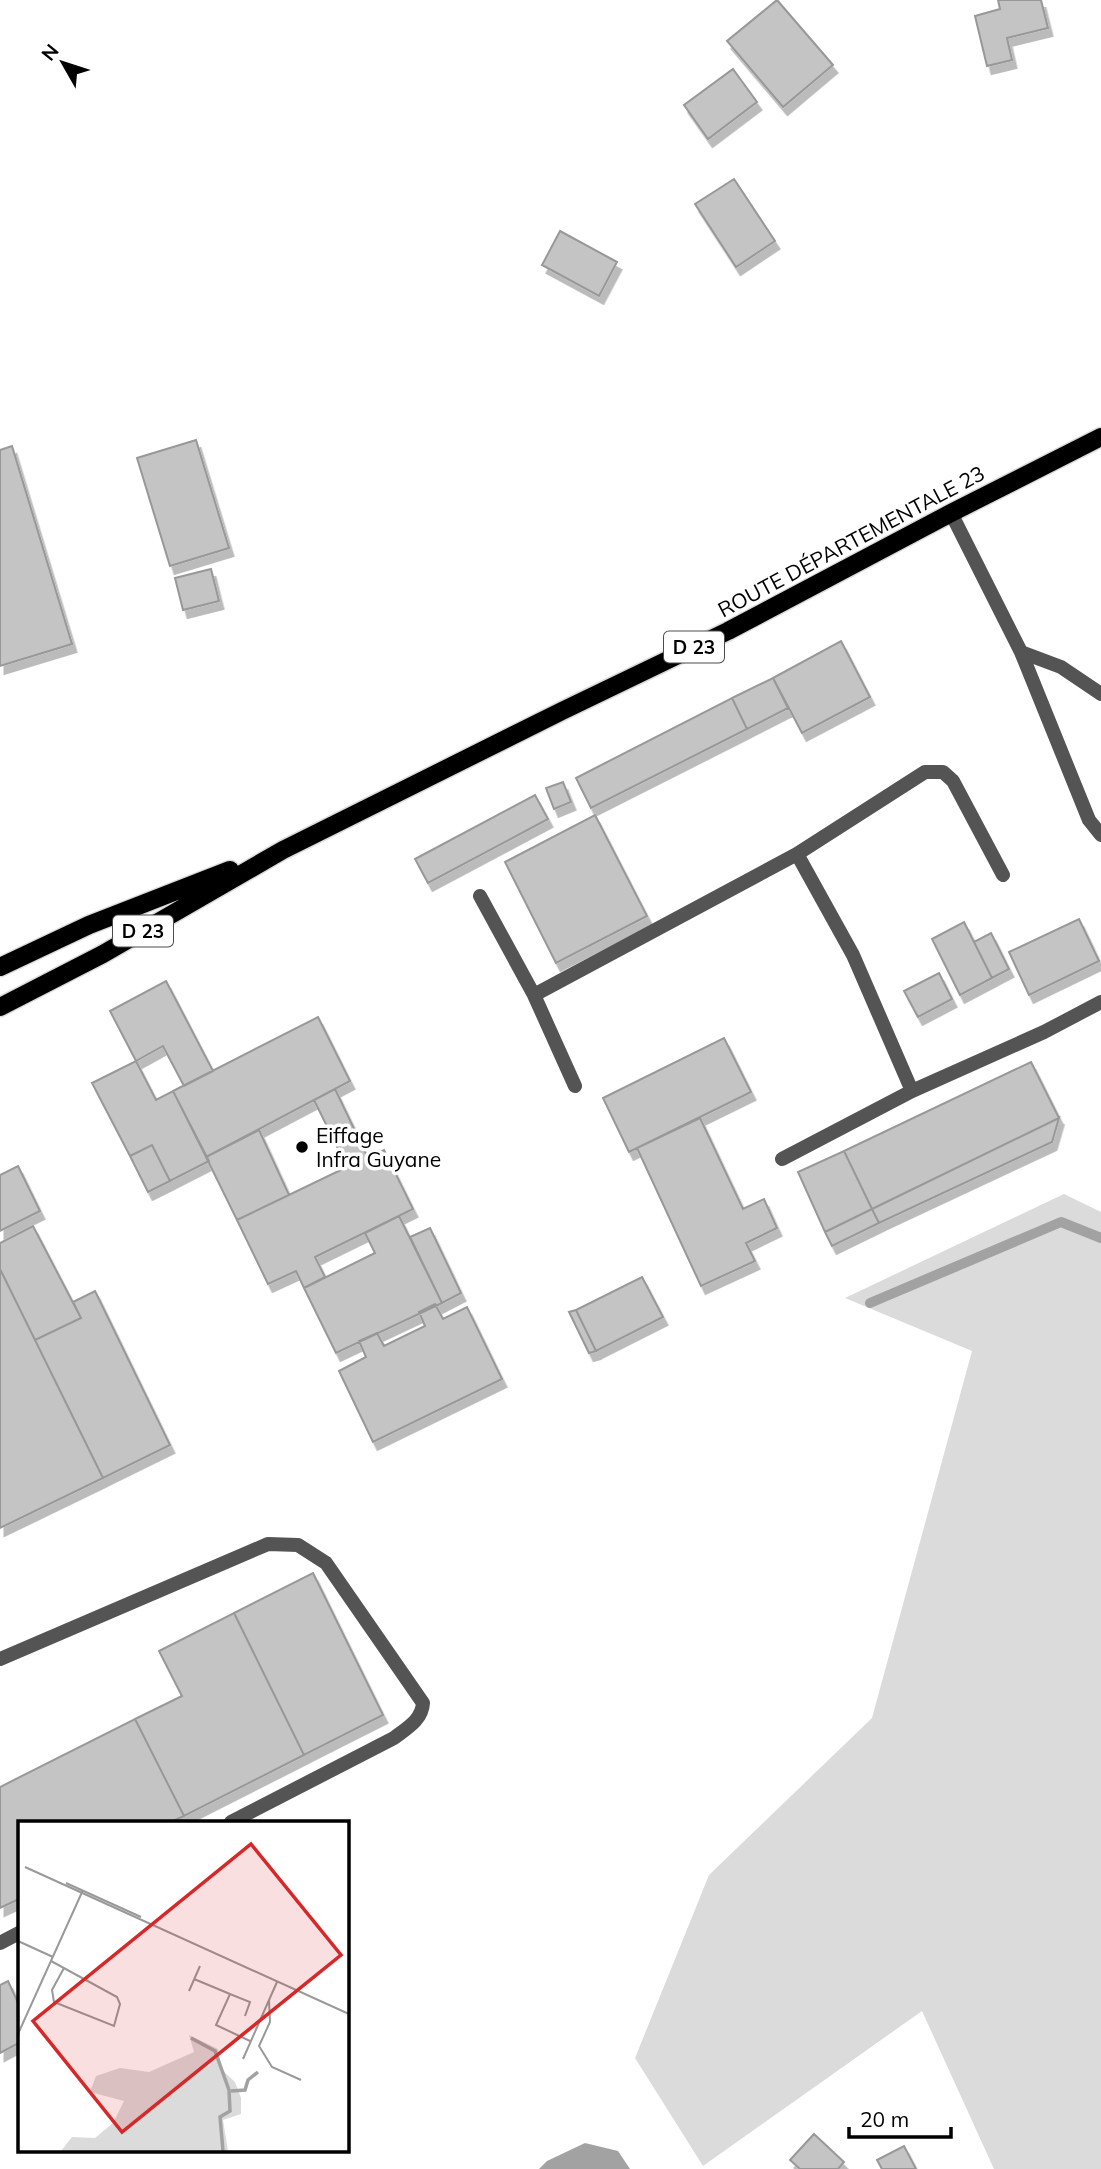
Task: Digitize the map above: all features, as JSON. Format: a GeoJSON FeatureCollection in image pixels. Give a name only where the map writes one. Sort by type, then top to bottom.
{"type":"FeatureCollection","features":[{"type":"Feature","properties":{"kind":"main road","name":"ROUTE DÉPARTEMENTALE 23"},"geometry":{"type":"LineString","coordinates":[[283,850],[562,710],[728,631],[1101,437]]}},
{"type":"Feature","properties":{"kind":"main road","name":"D 23"},"geometry":{"type":"LineString","coordinates":[[0,967],[89,925],[283,850]]}},
{"type":"Feature","properties":{"kind":"main road","name":"D 23"},"geometry":{"type":"LineString","coordinates":[[0,1007],[103,954],[283,850]]}},
{"type":"Feature","properties":{"kind":"lane"},"geometry":{"type":"LineString","coordinates":[[951,513],[1021,652],[1088,820],[1101,835]]}},
{"type":"Feature","properties":{"kind":"lane"},"geometry":{"type":"LineString","coordinates":[[1021,652],[1061,667],[1101,694]]}},
{"type":"Feature","properties":{"kind":"lane"},"geometry":{"type":"LineString","coordinates":[[534,995],[797,854],[925,772],[943,772],[953,781],[1003,875]]}},
{"type":"Feature","properties":{"kind":"lane"},"geometry":{"type":"LineString","coordinates":[[797,854],[853,956],[912,1091]]}},
{"type":"Feature","properties":{"kind":"lane"},"geometry":{"type":"LineString","coordinates":[[480,896],[534,995],[575,1086]]}},
{"type":"Feature","properties":{"kind":"lane"},"geometry":{"type":"LineString","coordinates":[[782,1159],[912,1091],[1044,1032],[1101,1002]]}},
{"type":"Feature","properties":{"kind":"lane"},"geometry":{"type":"LineString","coordinates":[[0,1659],[268,1544],[298,1545],[326,1563],[423,1703],[422,1711],[416,1722],[394,1738],[233,1821]]}},
{"type":"Feature","properties":{"kind":"lane"},"geometry":{"type":"LineString","coordinates":[[0,1943],[18,1934]]}},
{"type":"Feature","properties":{"kind":"shaded area"},"geometry":{"type":"Polygon","coordinates":[[[1064,1194],[1101,1212],[1101,2169],[994,2169],[922,2011],[703,2166],[635,2058],[709,1875],[872,1718],[972,1351],[845,1298],[1064,1194]]]}},
{"type":"Feature","properties":{"kind":"shaded area"},"geometry":{"type":"Polygon","coordinates":[[[585,2143],[618,2151],[630,2169],[539,2169],[547,2161],[585,2143]]]}},
{"type":"Feature","properties":{"kind":"building"},"geometry":{"type":"Polygon","coordinates":[[[777,0],[833,65],[783,107],[727,41],[777,0]]]}},
{"type":"Feature","properties":{"kind":"building"},"geometry":{"type":"Polygon","coordinates":[[[998,0],[1041,0],[1048,28],[1007,38],[1012,60],[987,66],[975,16],[1000,9],[998,0]]]}},
{"type":"Feature","properties":{"kind":"building"},"geometry":{"type":"Polygon","coordinates":[[[733,69],[757,102],[708,139],[684,105],[733,69]]]}},
{"type":"Feature","properties":{"kind":"building"},"geometry":{"type":"Polygon","coordinates":[[[734,179],[775,241],[736,267],[695,204],[734,179]]]}},
{"type":"Feature","properties":{"kind":"building"},"geometry":{"type":"Polygon","coordinates":[[[560,231],[617,262],[599,296],[542,265],[560,231]]]}},
{"type":"Feature","properties":{"kind":"building"},"geometry":{"type":"Polygon","coordinates":[[[196,440],[229,548],[170,566],[137,458],[196,440]]]}},
{"type":"Feature","properties":{"kind":"building"},"geometry":{"type":"Polygon","coordinates":[[[12,446],[72,644],[0,666],[0,450],[12,446]]]}},
{"type":"Feature","properties":{"kind":"building"},"geometry":{"type":"Polygon","coordinates":[[[211,569],[219,601],[183,610],[175,578],[211,569]]]}},
{"type":"Feature","properties":{"kind":"building"},"geometry":{"type":"Polygon","coordinates":[[[841,641],[870,697],[802,733],[773,678],[841,641]]]}},
{"type":"Feature","properties":{"kind":"building"},"geometry":{"type":"Polygon","coordinates":[[[773,678],[788,708],[747,729],[732,698],[773,678]]]}},
{"type":"Feature","properties":{"kind":"building"},"geometry":{"type":"Polygon","coordinates":[[[732,698],[747,729],[591,808],[576,778],[732,698]]]}},
{"type":"Feature","properties":{"kind":"building"},"geometry":{"type":"Polygon","coordinates":[[[563,782],[571,802],[554,809],[546,788],[563,782]]]}},
{"type":"Feature","properties":{"kind":"building"},"geometry":{"type":"Polygon","coordinates":[[[535,795],[548,819],[428,883],[415,859],[535,795]]]}},
{"type":"Feature","properties":{"kind":"building"},"geometry":{"type":"Polygon","coordinates":[[[595,815],[647,916],[556,963],[505,862],[595,815]]]}},
{"type":"Feature","properties":{"kind":"building"},"geometry":{"type":"Polygon","coordinates":[[[1079,919],[1099,961],[1029,995],[1009,952],[1079,919]]]}},
{"type":"Feature","properties":{"kind":"building"},"geometry":{"type":"Polygon","coordinates":[[[964,922],[992,978],[960,995],[932,939],[964,922]]]}},
{"type":"Feature","properties":{"kind":"building"},"geometry":{"type":"Polygon","coordinates":[[[991,933],[1009,969],[992,978],[974,942],[991,933]]]}},
{"type":"Feature","properties":{"kind":"building"},"geometry":{"type":"Polygon","coordinates":[[[939,973],[952,999],[918,1017],[904,991],[939,973]]]}},
{"type":"Feature","properties":{"kind":"building"},"geometry":{"type":"Polygon","coordinates":[[[166,981],[213,1071],[184,1086],[163,1046],[136,1061],[110,1011],[166,981]]]}},
{"type":"Feature","properties":{"kind":"building"},"geometry":{"type":"Polygon","coordinates":[[[318,1017],[350,1081],[206,1157],[173,1091],[318,1017]]]}},
{"type":"Feature","properties":{"kind":"building"},"geometry":{"type":"Polygon","coordinates":[[[724,1038],[751,1092],[629,1152],[603,1098],[724,1038]]]}},
{"type":"Feature","properties":{"kind":"building"},"geometry":{"type":"Polygon","coordinates":[[[136,1061],[156,1100],[173,1091],[209,1161],[170,1181],[152,1145],[130,1156],[92,1083],[136,1061]]]}},
{"type":"Feature","properties":{"kind":"building"},"geometry":{"type":"Polygon","coordinates":[[[1031,1062],[1059,1118],[872,1209],[844,1151],[1031,1062]]]}},
{"type":"Feature","properties":{"kind":"building"},"geometry":{"type":"Polygon","coordinates":[[[335,1089],[368,1158],[384,1150],[413,1209],[315,1257],[325,1277],[304,1288],[296,1271],[268,1284],[237,1220],[347,1167],[314,1100],[335,1089]]]}},
{"type":"Feature","properties":{"kind":"building"},"geometry":{"type":"Polygon","coordinates":[[[700,1118],[743,1209],[764,1199],[777,1228],[746,1243],[755,1261],[701,1286],[637,1148],[700,1118]]]}},
{"type":"Feature","properties":{"kind":"building"},"geometry":{"type":"Polygon","coordinates":[[[1059,1118],[1052,1142],[879,1223],[872,1209],[1059,1118]]]}},
{"type":"Feature","properties":{"kind":"building"},"geometry":{"type":"Polygon","coordinates":[[[259,1130],[289,1195],[237,1220],[206,1157],[259,1130]]]}},
{"type":"Feature","properties":{"kind":"building"},"geometry":{"type":"Polygon","coordinates":[[[152,1145],[170,1181],[148,1192],[130,1156],[152,1145]]]}},
{"type":"Feature","properties":{"kind":"building"},"geometry":{"type":"Polygon","coordinates":[[[844,1151],[872,1209],[825,1232],[798,1172],[844,1151]]]}},
{"type":"Feature","properties":{"kind":"building"},"geometry":{"type":"Polygon","coordinates":[[[18,1166],[40,1211],[0,1231],[0,1175],[18,1166]]]}},
{"type":"Feature","properties":{"kind":"building"},"geometry":{"type":"Polygon","coordinates":[[[872,1209],[879,1223],[832,1246],[825,1232],[872,1209]]]}},
{"type":"Feature","properties":{"kind":"building"},"geometry":{"type":"Polygon","coordinates":[[[399,1216],[442,1303],[336,1353],[304,1288],[375,1253],[365,1233],[399,1216]]]}},
{"type":"Feature","properties":{"kind":"building"},"geometry":{"type":"Polygon","coordinates":[[[33,1226],[81,1318],[35,1340],[0,1269],[0,1243],[33,1226]]]}},
{"type":"Feature","properties":{"kind":"building"},"geometry":{"type":"Polygon","coordinates":[[[430,1228],[461,1293],[442,1303],[410,1237],[430,1228]]]}},
{"type":"Feature","properties":{"kind":"building"},"geometry":{"type":"Polygon","coordinates":[[[0,1269],[103,1478],[0,1528],[0,1269]]]}},
{"type":"Feature","properties":{"kind":"building"},"geometry":{"type":"Polygon","coordinates":[[[642,1277],[663,1317],[596,1351],[576,1310],[642,1277]]]}},
{"type":"Feature","properties":{"kind":"building"},"geometry":{"type":"Polygon","coordinates":[[[95,1291],[170,1445],[103,1478],[35,1340],[81,1318],[73,1302],[95,1291]]]}},
{"type":"Feature","properties":{"kind":"building"},"geometry":{"type":"Polygon","coordinates":[[[435,1304],[443,1319],[467,1307],[502,1379],[373,1442],[339,1371],[366,1357],[359,1341],[377,1333],[384,1346],[425,1326],[419,1312],[435,1304]]]}},
{"type":"Feature","properties":{"kind":"building"},"geometry":{"type":"Polygon","coordinates":[[[576,1310],[596,1351],[589,1353],[569,1312],[576,1310]]]}},
{"type":"Feature","properties":{"kind":"building"},"geometry":{"type":"Polygon","coordinates":[[[313,1573],[383,1715],[304,1755],[234,1613],[313,1573]]]}},
{"type":"Feature","properties":{"kind":"building"},"geometry":{"type":"Polygon","coordinates":[[[234,1613],[304,1755],[184,1816],[135,1719],[182,1696],[159,1651],[234,1613]]]}},
{"type":"Feature","properties":{"kind":"building"},"geometry":{"type":"Polygon","coordinates":[[[135,1719],[184,1816],[173,1821],[18,1821],[18,1899],[0,1908],[0,1787],[135,1719]]]}},
{"type":"Feature","properties":{"kind":"building"},"geometry":{"type":"Polygon","coordinates":[[[8,1981],[18,2003],[18,2044],[0,2053],[0,1985],[8,1981]]]}},
{"type":"Feature","properties":{"kind":"building"},"geometry":{"type":"Polygon","coordinates":[[[814,2134],[844,2162],[838,2169],[800,2169],[790,2160],[814,2134]]]}},
{"type":"Feature","properties":{"kind":"building"},"geometry":{"type":"Polygon","coordinates":[[[904,2146],[916,2169],[882,2169],[877,2160],[904,2146]]]}},
{"type":"Feature","properties":{"kind":"waterway"},"geometry":{"type":"LineString","coordinates":[[870,1303],[1061,1222],[1101,1238]]}},
{"type":"Feature","properties":{"kind":"place","name":"Eiffage Infra Guyane"},"geometry":{"type":"Point","coordinates":[302,1147]}}]}
